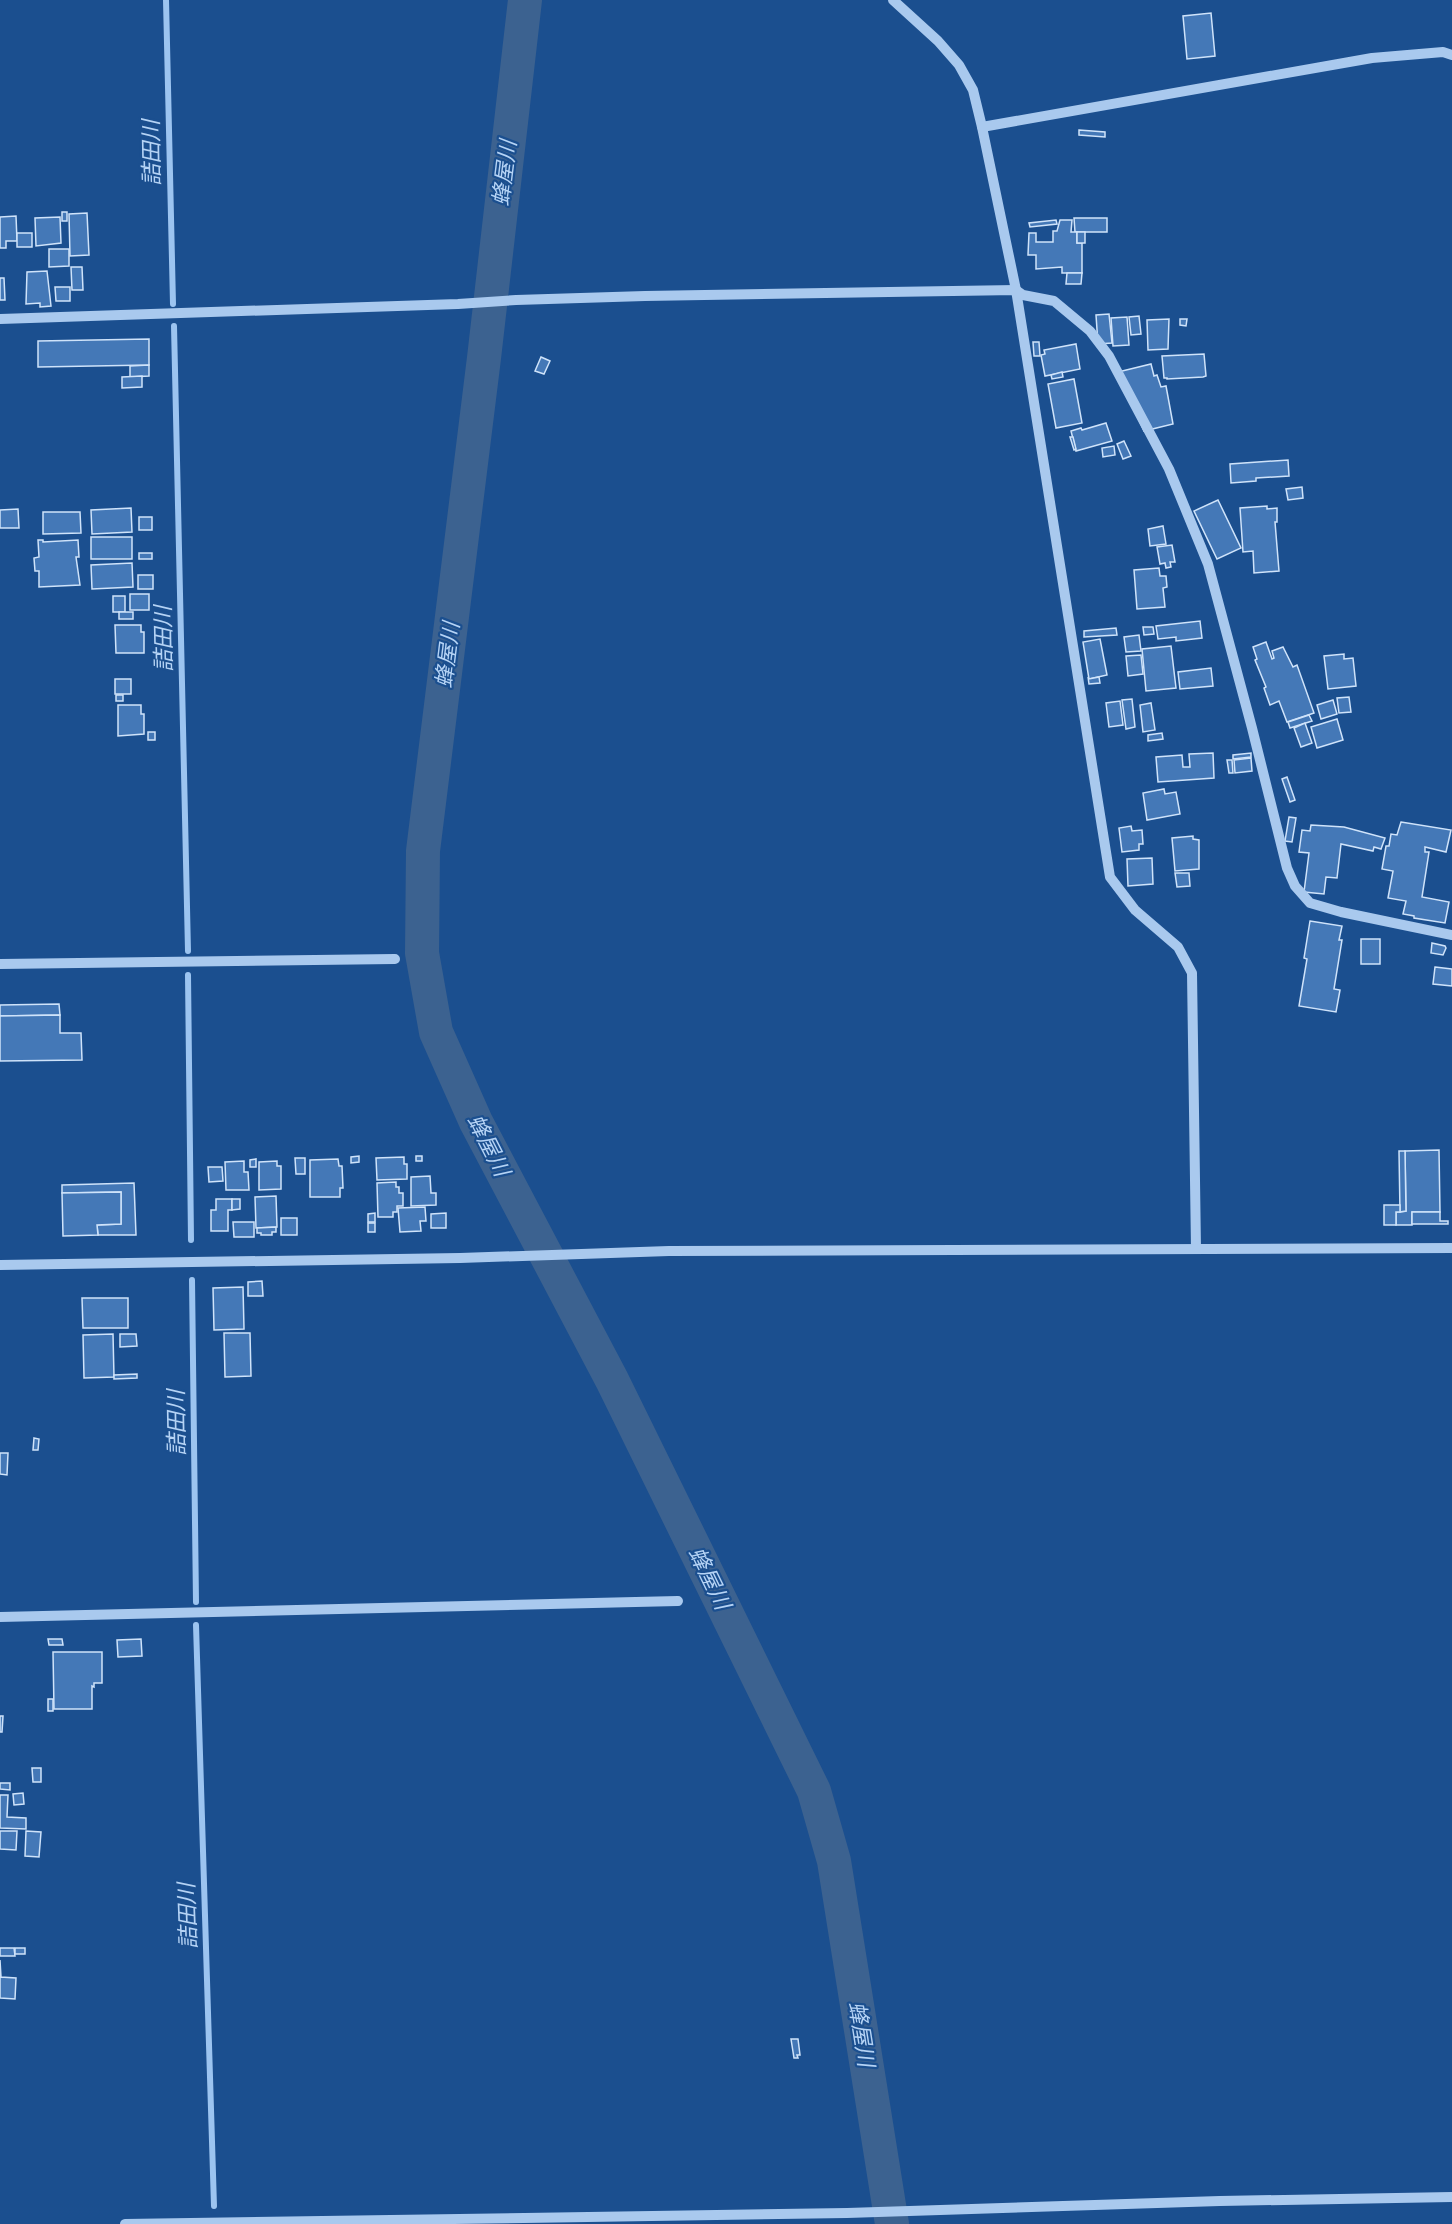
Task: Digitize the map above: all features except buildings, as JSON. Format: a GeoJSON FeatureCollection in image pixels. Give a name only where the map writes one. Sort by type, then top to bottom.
{"type":"FeatureCollection","features":[{"type":"Feature","properties":{"kind":"street"},"geometry":{"type":"LineString","coordinates":[[893,0],[938,41],[959,65],[973,90],[1016,290],[1110,878],[1135,910],[1178,947],[1192,972],[1196,1249]]}},
{"type":"Feature","properties":{"kind":"street"},"geometry":{"type":"LineString","coordinates":[[982,127],[1372,58],[1443,52],[1452,55]]}},
{"type":"Feature","properties":{"kind":"street"},"geometry":{"type":"LineString","coordinates":[[0,319],[467,304],[516,300],[1016,290],[1023,295],[1054,301],[1090,331],[1114,364],[1169,469],[1208,564],[1287,868],[1295,886],[1310,903],[1341,912],[1452,935]]}},
{"type":"Feature","properties":{"kind":"street"},"geometry":{"type":"LineString","coordinates":[[0,964],[395,959]]}},
{"type":"Feature","properties":{"kind":"street"},"geometry":{"type":"LineString","coordinates":[[0,1265],[460,1258],[669,1251],[1452,1248]]}},
{"type":"Feature","properties":{"kind":"street"},"geometry":{"type":"LineString","coordinates":[[0,1617],[678,1601]]}},
{"type":"Feature","properties":{"kind":"street"},"geometry":{"type":"LineString","coordinates":[[125,2224],[855,2212],[1220,2201],[1452,2197]]}},
{"type":"Feature","properties":{"kind":"waterway","name":"詰田川"},"geometry":{"type":"LineString","coordinates":[[166,0],[173,304]]}},
{"type":"Feature","properties":{"kind":"waterway","name":"蜂屋川"},"geometry":{"type":"LineString","coordinates":[[525,0],[484,358],[423,851],[422,953],[436,1032],[476,1122],[612,1380],[814,1791],[834,1861],[892,2224]]}},
{"type":"Feature","properties":{"kind":"waterway","name":"詰田川"},"geometry":{"type":"LineString","coordinates":[[174,326],[188,951]]}},
{"type":"Feature","properties":{"kind":"waterway","name":"詰田川"},"geometry":{"type":"LineString","coordinates":[[188,975],[191,1240]]}},
{"type":"Feature","properties":{"kind":"waterway","name":"詰田川"},"geometry":{"type":"LineString","coordinates":[[192,1280],[196,1602]]}},
{"type":"Feature","properties":{"kind":"waterway","name":"詰田川"},"geometry":{"type":"LineString","coordinates":[[196,1625],[214,2206]]}}]}
